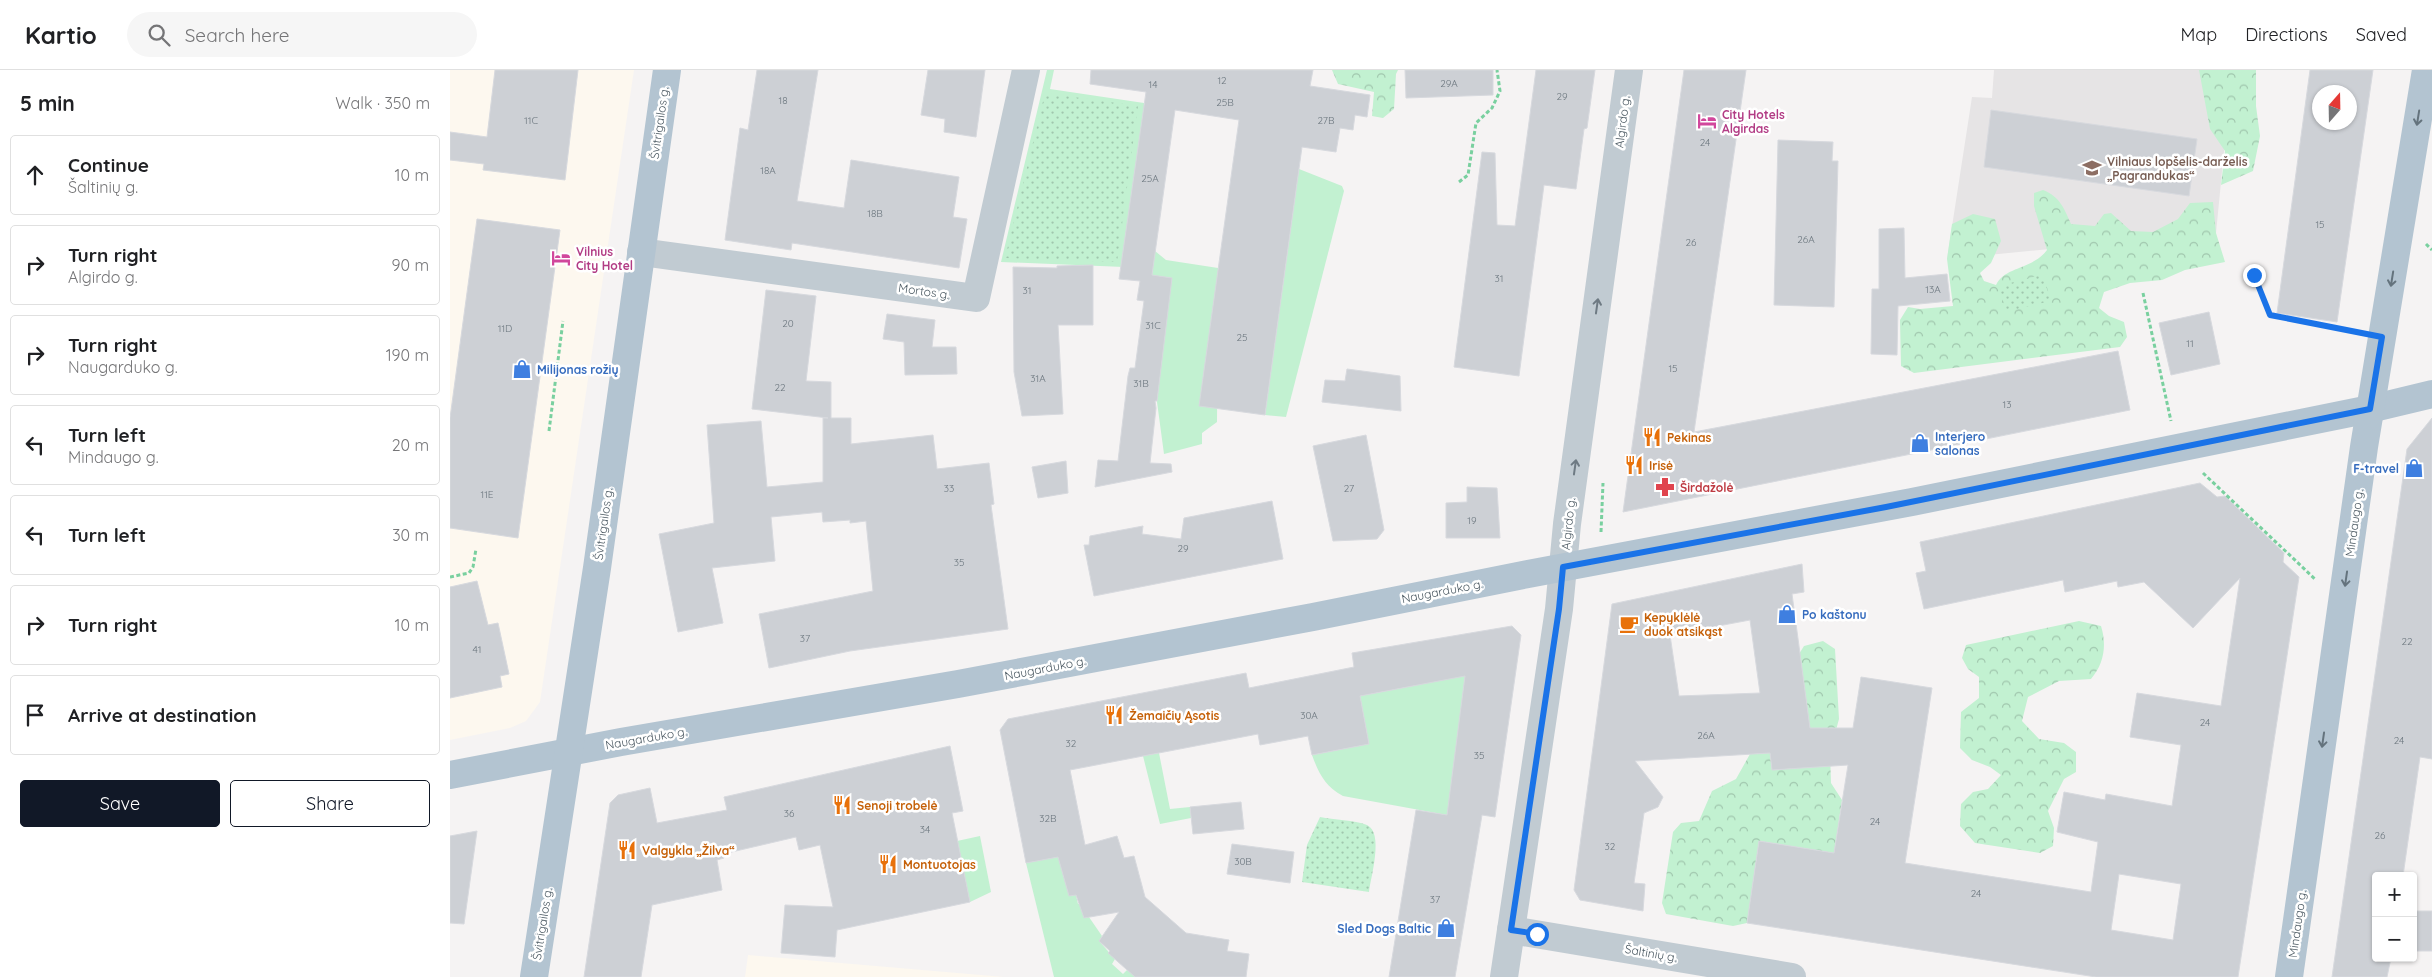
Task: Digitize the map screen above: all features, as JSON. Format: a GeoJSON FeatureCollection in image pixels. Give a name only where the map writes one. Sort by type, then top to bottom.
{"type":"FeatureCollection","features":[{"type":"Feature","properties":{"kind":"main road","name":"Švitrigailos g."},"geometry":{"type":"LineString","coordinates":[[534,977],[569,752],[667,70]]}},
{"type":"Feature","properties":{"kind":"main road","name":"Mindaugo g."},"geometry":{"type":"LineString","coordinates":[[2289,977],[2370,409],[2426,70]]}},
{"type":"Feature","properties":{"kind":"main road","name":"Naugarduko g."},"geometry":{"type":"LineString","coordinates":[[450,775],[569,752],[1054,666],[1563,567],[1886,507],[2370,409],[2432,394]]}},
{"type":"Feature","properties":{"kind":"street","name":"Mortos g."},"geometry":{"type":"LineString","coordinates":[[641,252],[976,298],[1026,70]]}},
{"type":"Feature","properties":{"kind":"street","name":"Algirdo g."},"geometry":{"type":"LineString","coordinates":[[1504,977],[1558,619],[1567,524],[1629,70]]}},
{"type":"Feature","properties":{"kind":"street","name":"Šaltinių g."},"geometry":{"type":"LineString","coordinates":[[1511,930],[1792,977]]}},
{"type":"Feature","properties":{"kind":"path"},"geometry":{"type":"LineString","coordinates":[[1459,182],[1468,175],[1476,123],[1492,108],[1500,91],[1497,70]]}},
{"type":"Feature","properties":{"kind":"path"},"geometry":{"type":"LineString","coordinates":[[2426,244],[2432,243]]}},
{"type":"Feature","properties":{"kind":"path"},"geometry":{"type":"LineString","coordinates":[[2254,275],[2270,315],[2382,337]]}},
{"type":"Feature","properties":{"kind":"path"},"geometry":{"type":"LineString","coordinates":[[2143,293],[2177,448],[2342,604]]}},
{"type":"Feature","properties":{"kind":"path"},"geometry":{"type":"LineString","coordinates":[[549,431],[563,321]]}},
{"type":"Feature","properties":{"kind":"path"},"geometry":{"type":"LineString","coordinates":[[450,578],[469,573],[473,567],[476,549]]}},
{"type":"Feature","properties":{"kind":"shaded area"},"geometry":{"type":"Polygon","coordinates":[[[450,70],[634,70],[540,702],[526,721],[510,728],[450,740],[450,70]]]}},
{"type":"Feature","properties":{"kind":"shaded area","name":"Vilniaus lopšelis-darželis „Pagrandukas“"},"geometry":{"type":"Polygon","coordinates":[[[1994,70],[2232,70],[2216,233],[1947,259],[1972,97],[1992,98],[1994,70]]]}},
{"type":"Feature","properties":{"kind":"shaded area"},"geometry":{"type":"Polygon","coordinates":[[[748,955],[1004,977],[745,977],[748,955]]]}},
{"type":"Feature","properties":{"kind":"green space"},"geometry":{"type":"Polygon","coordinates":[[[1047,70],[1054,70],[1050,89],[1144,103],[1155,251],[1166,260],[1218,268],[1217,422],[1202,433],[1202,444],[1164,454],[1157,402],[1171,278],[1141,274],[1124,267],[1001,262],[1047,70]]]}},
{"type":"Feature","properties":{"kind":"green space"},"geometry":{"type":"Polygon","coordinates":[[[1332,70],[1398,70],[1396,74],[1394,109],[1383,118],[1372,116],[1374,92],[1338,84],[1332,70]]]}},
{"type":"Feature","properties":{"kind":"green space"},"geometry":{"type":"Polygon","coordinates":[[[2199,70],[2256,70],[2256,106],[2260,136],[2253,171],[2221,185],[2225,151],[2210,129],[2199,70]]]}},
{"type":"Feature","properties":{"kind":"green space"},"geometry":{"type":"Polygon","coordinates":[[[1045,93],[1138,106],[1117,262],[1005,258],[1045,93]]]}},
{"type":"Feature","properties":{"kind":"green space"},"geometry":{"type":"Polygon","coordinates":[[[1299,169],[1342,186],[1344,191],[1286,417],[1265,415],[1299,169]]]}},
{"type":"Feature","properties":{"kind":"green space"},"geometry":{"type":"Polygon","coordinates":[[[2043,190],[2054,196],[2064,208],[2071,224],[2095,226],[2104,214],[2111,213],[2131,231],[2153,232],[2178,219],[2190,203],[2213,202],[2216,233],[2225,262],[2185,270],[2162,280],[2130,283],[2104,292],[2099,308],[2109,316],[2124,322],[2127,337],[2120,347],[1914,373],[1901,366],[1900,320],[1908,307],[1920,309],[1953,306],[1947,259],[1952,224],[1973,214],[1995,219],[2001,241],[1991,263],[1980,273],[1984,281],[1996,285],[2006,274],[2034,261],[2047,250],[2034,206],[2034,193],[2043,190]]]}},
{"type":"Feature","properties":{"kind":"green space"},"geometry":{"type":"Polygon","coordinates":[[[2044,274],[2050,301],[2006,312],[1999,286],[2044,274]]]}},
{"type":"Feature","properties":{"kind":"green space"},"geometry":{"type":"Polygon","coordinates":[[[2079,621],[2101,626],[2104,647],[2099,667],[2091,679],[2059,681],[2028,697],[2022,721],[2039,739],[2064,743],[2076,752],[2076,772],[2064,779],[2048,811],[2054,828],[2053,846],[2040,853],[1975,843],[1960,826],[1961,804],[1973,792],[1988,789],[2001,775],[1990,767],[1972,760],[1960,748],[1961,712],[1979,698],[1979,677],[1968,669],[1962,658],[1966,645],[2079,621]]]}},
{"type":"Feature","properties":{"kind":"green space"},"geometry":{"type":"Polygon","coordinates":[[[1823,641],[1835,649],[1839,719],[1830,752],[1831,783],[1842,800],[1834,853],[1759,841],[1747,923],[1733,926],[1666,914],[1662,903],[1673,832],[1681,823],[1699,821],[1712,791],[1736,779],[1750,754],[1770,753],[1772,770],[1819,766],[1817,728],[1810,728],[1799,654],[1804,646],[1823,641]]]}},
{"type":"Feature","properties":{"kind":"green space"},"geometry":{"type":"Polygon","coordinates":[[[1479,668],[1447,815],[1343,796],[1323,779],[1312,755],[1369,744],[1360,696],[1418,685],[1417,679],[1479,668]]]}},
{"type":"Feature","properties":{"kind":"green space"},"geometry":{"type":"Polygon","coordinates":[[[1159,753],[1170,809],[1190,807],[1191,818],[1160,824],[1143,756],[1159,753]]]}},
{"type":"Feature","properties":{"kind":"green space"},"geometry":{"type":"Polygon","coordinates":[[[1320,817],[1362,823],[1372,830],[1376,845],[1369,892],[1302,882],[1307,845],[1320,817]]]}},
{"type":"Feature","properties":{"kind":"green space"},"geometry":{"type":"Polygon","coordinates":[[[980,836],[991,892],[970,902],[957,841],[980,836]]]}},
{"type":"Feature","properties":{"kind":"green space"},"geometry":{"type":"Polygon","coordinates":[[[1067,855],[1078,904],[1080,904],[1102,936],[1099,941],[1115,959],[1112,964],[1123,974],[1127,970],[1139,977],[1054,977],[1026,863],[1067,855]]]}},
{"type":"Feature","properties":{"kind":"building"},"geometry":{"type":"Polygon","coordinates":[[[495,70],[578,70],[565,180],[483,170],[484,164],[450,160],[450,132],[487,137],[495,70]]]}},
{"type":"Feature","properties":{"kind":"building"},"geometry":{"type":"Polygon","coordinates":[[[757,70],[818,70],[797,201],[844,208],[851,160],[959,177],[953,217],[967,219],[959,268],[792,243],[791,250],[725,240],[740,128],[748,130],[757,70]]]}},
{"type":"Feature","properties":{"kind":"building"},"geometry":{"type":"Polygon","coordinates":[[[928,70],[985,70],[976,137],[944,132],[945,119],[921,115],[928,70]]]}},
{"type":"Feature","properties":{"kind":"building"},"geometry":{"type":"Polygon","coordinates":[[[1091,70],[1313,70],[1310,86],[1370,95],[1367,117],[1355,115],[1353,130],[1340,128],[1336,152],[1302,147],[1265,415],[1199,406],[1239,120],[1175,110],[1152,275],[1172,278],[1157,401],[1155,401],[1156,408],[1150,463],[1171,464],[1172,472],[1095,487],[1098,460],[1118,461],[1128,376],[1130,368],[1135,368],[1144,301],[1137,300],[1140,281],[1119,279],[1146,92],[1090,84],[1091,70]]]}},
{"type":"Feature","properties":{"kind":"building"},"geometry":{"type":"Polygon","coordinates":[[[1405,70],[1493,70],[1493,95],[1406,98],[1405,70]]]}},
{"type":"Feature","properties":{"kind":"building"},"geometry":{"type":"Polygon","coordinates":[[[1536,70],[1595,70],[1587,128],[1584,129],[1576,189],[1544,185],[1519,376],[1454,367],[1482,152],[1495,153],[1497,225],[1515,226],[1536,70]]]}},
{"type":"Feature","properties":{"kind":"building"},"geometry":{"type":"Polygon","coordinates":[[[1684,70],[1746,70],[1694,432],[2118,351],[2130,410],[1623,512],[1684,70]]]}},
{"type":"Feature","properties":{"kind":"building"},"geometry":{"type":"Polygon","coordinates":[[[2310,70],[2373,70],[2337,322],[2277,313],[2310,70]]]}},
{"type":"Feature","properties":{"kind":"building"},"geometry":{"type":"Polygon","coordinates":[[[1991,110],[2197,139],[2189,196],[1984,167],[1991,110]]]}},
{"type":"Feature","properties":{"kind":"building"},"geometry":{"type":"Polygon","coordinates":[[[1778,140],[1833,142],[1832,161],[1838,161],[1834,307],[1774,305],[1778,140]]]}},
{"type":"Feature","properties":{"kind":"building"},"geometry":{"type":"Polygon","coordinates":[[[477,219],[560,230],[518,538],[450,528],[450,418],[477,219]]]}},
{"type":"Feature","properties":{"kind":"building"},"geometry":{"type":"Polygon","coordinates":[[[1904,228],[1905,278],[1947,274],[1950,301],[1898,306],[1897,355],[1871,354],[1872,289],[1879,289],[1879,229],[1904,228]]]}},
{"type":"Feature","properties":{"kind":"building"},"geometry":{"type":"Polygon","coordinates":[[[1093,265],[1093,325],[1058,325],[1063,414],[1022,416],[1014,372],[1013,267],[1057,268],[1057,266],[1093,265]]]}},
{"type":"Feature","properties":{"kind":"building"},"geometry":{"type":"Polygon","coordinates":[[[766,290],[816,296],[806,381],[831,382],[831,418],[851,418],[851,444],[933,435],[937,469],[989,463],[994,504],[991,505],[1008,629],[850,651],[769,668],[759,614],[873,591],[866,521],[850,523],[850,520],[823,522],[822,512],[771,517],[775,561],[712,568],[723,623],[678,632],[659,534],[714,523],[707,425],[761,421],[767,487],[823,482],[823,418],[828,418],[752,409],[766,290]]]}},
{"type":"Feature","properties":{"kind":"building"},"geometry":{"type":"Polygon","coordinates":[[[2209,312],[2220,364],[2171,375],[2159,323],[2209,312]]]}},
{"type":"Feature","properties":{"kind":"building"},"geometry":{"type":"Polygon","coordinates":[[[887,314],[935,320],[932,347],[956,347],[957,374],[905,375],[904,342],[883,339],[887,314]]]}},
{"type":"Feature","properties":{"kind":"building"},"geometry":{"type":"Polygon","coordinates":[[[1347,369],[1400,376],[1401,411],[1322,402],[1325,380],[1345,381],[1347,369]]]}},
{"type":"Feature","properties":{"kind":"building"},"geometry":{"type":"Polygon","coordinates":[[[2432,418],[2432,759],[2420,757],[2404,872],[2372,872],[2372,962],[2390,962],[2387,977],[2332,977],[2407,449],[2432,418]]]}},
{"type":"Feature","properties":{"kind":"building"},"geometry":{"type":"Polygon","coordinates":[[[1366,435],[1384,530],[1377,539],[1333,541],[1313,446],[1366,435]]]}},
{"type":"Feature","properties":{"kind":"building"},"geometry":{"type":"Polygon","coordinates":[[[1066,461],[1068,493],[1038,498],[1032,467],[1066,461]]]}},
{"type":"Feature","properties":{"kind":"building"},"geometry":{"type":"Polygon","coordinates":[[[2200,483],[2217,497],[2225,496],[2284,553],[2283,562],[2299,577],[2238,977],[2096,977],[1747,923],[1759,841],[1834,853],[1848,765],[1772,770],[1770,753],[1635,761],[1663,797],[1658,807],[1644,813],[1634,883],[1645,884],[1643,911],[1580,900],[1574,890],[1612,604],[1802,564],[1804,592],[1792,594],[1810,728],[1853,728],[1861,677],[1932,688],[1905,863],[2091,892],[2098,842],[2057,832],[2064,792],[2105,800],[2106,794],[2172,806],[2181,745],[2130,737],[2137,693],[2221,706],[2240,578],[2193,628],[2144,582],[2118,587],[2117,581],[2065,592],[2063,580],[1924,609],[1916,573],[1926,571],[1920,542],[2200,483]],[[1750,620],[1670,635],[1679,696],[1760,693],[1750,620]],[[2119,874],[2111,930],[2173,940],[2181,884],[2119,874]]]}},
{"type":"Feature","properties":{"kind":"building"},"geometry":{"type":"Polygon","coordinates":[[[1467,487],[1497,488],[1500,538],[1446,538],[1446,503],[1467,502],[1467,487]]]}},
{"type":"Feature","properties":{"kind":"building"},"geometry":{"type":"Polygon","coordinates":[[[1272,501],[1283,559],[1094,596],[1084,545],[1089,545],[1090,536],[1143,526],[1142,534],[1181,539],[1184,518],[1272,501]]]}},
{"type":"Feature","properties":{"kind":"building"},"geometry":{"type":"Polygon","coordinates":[[[477,581],[488,625],[498,623],[509,674],[500,676],[502,687],[450,698],[450,587],[477,581]]]}},
{"type":"Feature","properties":{"kind":"building"},"geometry":{"type":"Polygon","coordinates":[[[1512,626],[1521,635],[1495,817],[1482,815],[1455,977],[1389,977],[1416,810],[1447,815],[1465,676],[1360,696],[1369,744],[1312,755],[1308,736],[1260,745],[1258,734],[1070,770],[1085,845],[1117,836],[1124,858],[1134,856],[1145,897],[1186,933],[1229,940],[1227,951],[1249,954],[1246,977],[1135,977],[1108,953],[1110,951],[1099,941],[1119,912],[1084,918],[1076,895],[1069,896],[1058,857],[1026,863],[1000,730],[1008,719],[1246,673],[1249,688],[1354,667],[1352,653],[1512,626]]]}},
{"type":"Feature","properties":{"kind":"building"},"geometry":{"type":"Polygon","coordinates":[[[950,746],[963,811],[952,813],[970,902],[837,930],[835,957],[781,953],[785,905],[833,907],[820,845],[799,850],[796,837],[723,854],[724,858],[717,860],[722,890],[652,905],[641,977],[584,977],[610,803],[618,795],[650,788],[657,823],[727,810],[724,797],[950,746]]]}},
{"type":"Feature","properties":{"kind":"building"},"geometry":{"type":"Polygon","coordinates":[[[1241,802],[1244,829],[1193,834],[1190,807],[1241,802]]]}},
{"type":"Feature","properties":{"kind":"building"},"geometry":{"type":"Polygon","coordinates":[[[477,831],[464,924],[450,923],[450,836],[477,831]]]}},
{"type":"Feature","properties":{"kind":"building"},"geometry":{"type":"Polygon","coordinates":[[[1232,844],[1294,852],[1290,883],[1227,874],[1232,844]]]}},
{"type":"Feature","properties":{"kind":"building"},"geometry":{"type":"Polygon","coordinates":[[[2417,911],[2432,911],[2432,951],[2417,951],[2417,911]]]}},
{"type":"Feature","properties":{"kind":"place","name":"City Hotels Algirdas"},"geometry":{"type":"Point","coordinates":[1707,121]}},
{"type":"Feature","properties":{"kind":"place","name":"Vilniaus lopšelis-darželis „Pagrandukas“"},"geometry":{"type":"Point","coordinates":[2092,168]}},
{"type":"Feature","properties":{"kind":"place","name":"Vilnius City Hotel"},"geometry":{"type":"Point","coordinates":[561,258]}},
{"type":"Feature","properties":{"kind":"place","name":"Milijonas rožių"},"geometry":{"type":"Point","coordinates":[522,369]}},
{"type":"Feature","properties":{"kind":"place","name":"Pekinas"},"geometry":{"type":"Point","coordinates":[1652,437]}},
{"type":"Feature","properties":{"kind":"place","name":"Interjero salonas"},"geometry":{"type":"Point","coordinates":[1920,443]}},
{"type":"Feature","properties":{"kind":"place","name":"Irisė"},"geometry":{"type":"Point","coordinates":[1634,465]}},
{"type":"Feature","properties":{"kind":"place","name":"F-travel"},"geometry":{"type":"Point","coordinates":[2414,468]}},
{"type":"Feature","properties":{"kind":"place","name":"Širdažolė"},"geometry":{"type":"Point","coordinates":[1665,487]}},
{"type":"Feature","properties":{"kind":"place","name":"Po kaštonu"},"geometry":{"type":"Point","coordinates":[1787,614]}},
{"type":"Feature","properties":{"kind":"place","name":"Kepyklėlė duok atsikąst"},"geometry":{"type":"Point","coordinates":[1629,624]}},
{"type":"Feature","properties":{"kind":"place","name":"Žemaičių Ąsotis"},"geometry":{"type":"Point","coordinates":[1114,715]}},
{"type":"Feature","properties":{"kind":"place","name":"Senoji trobelė"},"geometry":{"type":"Point","coordinates":[842,805]}},
{"type":"Feature","properties":{"kind":"place","name":"Valgykla „Žilva“"},"geometry":{"type":"Point","coordinates":[627,850]}},
{"type":"Feature","properties":{"kind":"place","name":"Montuotojas"},"geometry":{"type":"Point","coordinates":[888,864]}},
{"type":"Feature","properties":{"kind":"place","name":"Sled Dogs Baltic"},"geometry":{"type":"Point","coordinates":[1446,928]}},
{"type":"Feature","properties":{"kind":"route"},"geometry":{"type":"LineString","coordinates":[[1537,934],[1511,930],[1559,609],[1563,567],[1886,507],[2370,409],[2382,337],[2270,315],[2254,275]]}}]}
